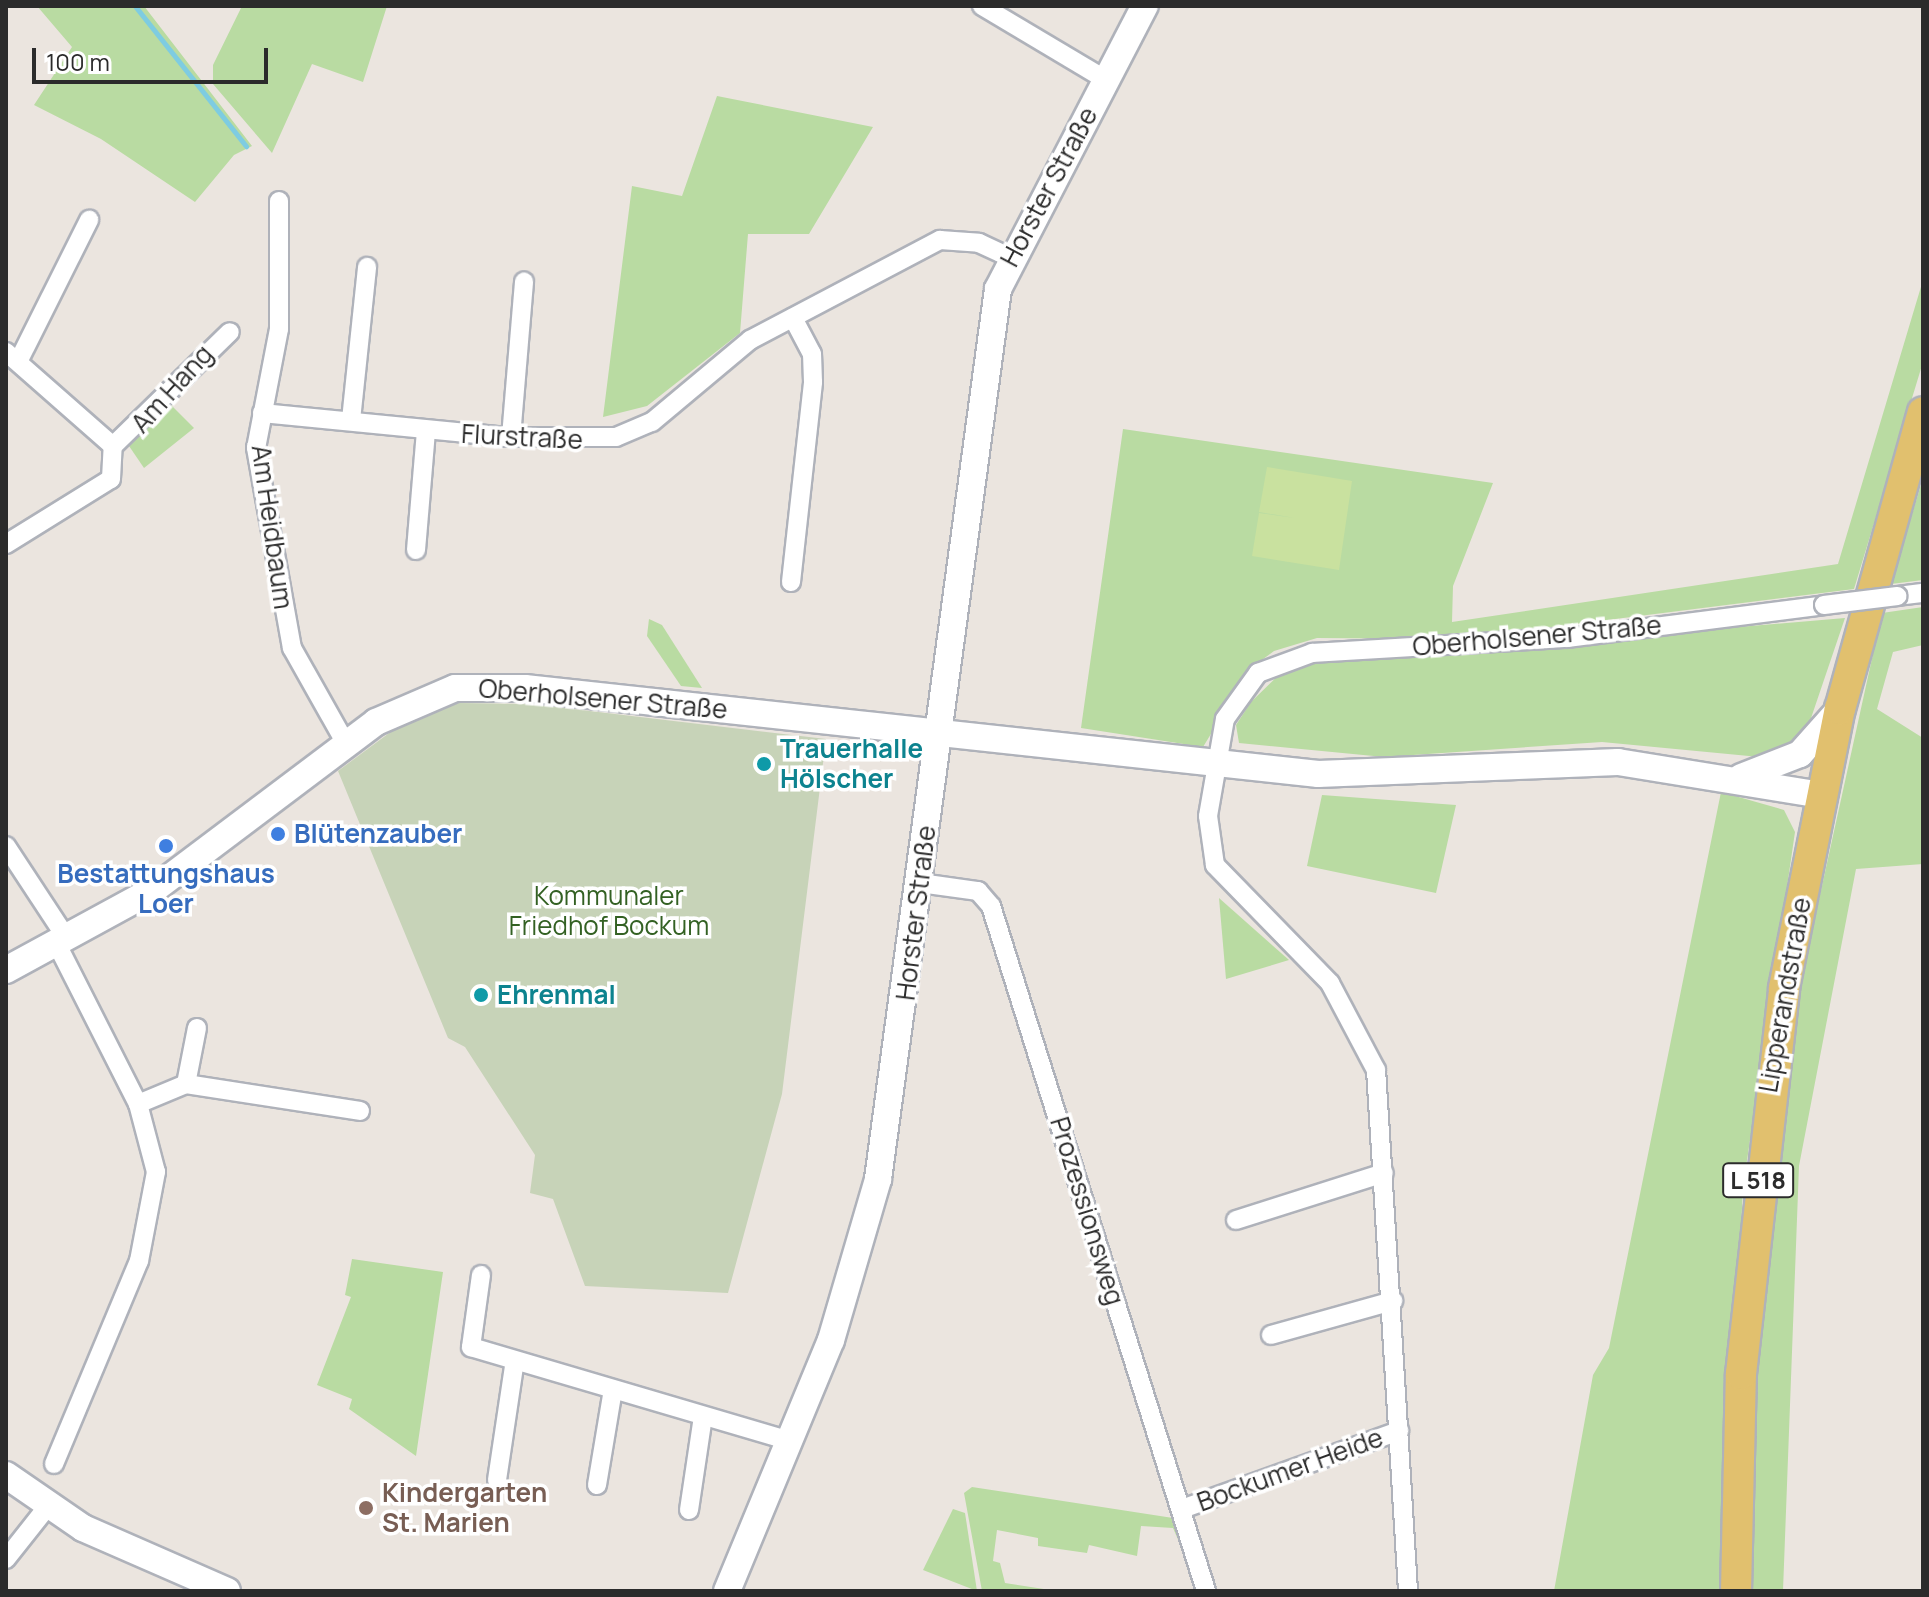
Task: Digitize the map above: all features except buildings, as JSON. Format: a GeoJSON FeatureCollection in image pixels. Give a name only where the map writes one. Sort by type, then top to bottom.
{"type":"FeatureCollection","features":[{"type":"Feature","properties":{"kind":"main road","name":"Horster Straße"},"geometry":{"type":"LineString","coordinates":[[727,1591],[791,1441],[847,1295],[878,1179],[920,883],[989,325],[1009,257],[1145,6]]}},
{"type":"Feature","properties":{"kind":"main road","name":"Lipperandstraße"},"geometry":{"type":"LineString","coordinates":[[1736,1591],[1741,1374],[1756,1195],[1784,988],[1840,709],[1923,412]]}},
{"type":"Feature","properties":{"kind":"main road","name":"Oberholsener Straße"},"geometry":{"type":"LineString","coordinates":[[6,970],[153,890],[346,744],[406,704],[468,687],[937,733],[1214,765],[1380,776],[1618,762],[1741,777],[1822,795]]}},
{"type":"Feature","properties":{"kind":"main road","name":"L 518"},"geometry":{"type":"LineString","coordinates":[[1741,777],[1800,754],[1840,709]]}},
{"type":"Feature","properties":{"kind":"main road"},"geometry":{"type":"LineString","coordinates":[[6,1475],[48,1506],[102,1538],[227,1591]]}},
{"type":"Feature","properties":{"kind":"street"},"geometry":{"type":"LineString","coordinates":[[982,6],[1106,80]]}},
{"type":"Feature","properties":{"kind":"street","name":"Am Heidbaum"},"geometry":{"type":"LineString","coordinates":[[279,201],[279,329],[256,448],[278,598],[292,648],[346,744]]}},
{"type":"Feature","properties":{"kind":"street","name":"Am Hang"},"geometry":{"type":"LineString","coordinates":[[89,220],[13,356],[113,446]]}},
{"type":"Feature","properties":{"kind":"street","name":"Flurstraße"},"geometry":{"type":"LineString","coordinates":[[262,413],[511,437],[616,437],[652,422],[750,340],[940,240],[979,243],[1009,257]]}},
{"type":"Feature","properties":{"kind":"street"},"geometry":{"type":"LineString","coordinates":[[351,420],[367,267]]}},
{"type":"Feature","properties":{"kind":"street"},"geometry":{"type":"LineString","coordinates":[[511,437],[524,282]]}},
{"type":"Feature","properties":{"kind":"street"},"geometry":{"type":"LineString","coordinates":[[791,582],[813,382],[812,354],[793,318]]}},
{"type":"Feature","properties":{"kind":"street","name":"Am Hang"},"geometry":{"type":"LineString","coordinates":[[6,544],[111,479],[113,446],[230,332]]}},
{"type":"Feature","properties":{"kind":"street"},"geometry":{"type":"LineString","coordinates":[[416,550],[426,431]]}},
{"type":"Feature","properties":{"kind":"street","name":"Oberholsener Straße"},"geometry":{"type":"LineString","coordinates":[[1214,765],[1225,719],[1258,673],[1312,653],[1568,638],[1923,593]]}},
{"type":"Feature","properties":{"kind":"street","name":"Bockumer Heide"},"geometry":{"type":"LineString","coordinates":[[1214,765],[1210,854],[1309,959],[1353,1020],[1376,1070],[1393,1301],[1408,1591]]}},
{"type":"Feature","properties":{"kind":"street"},"geometry":{"type":"LineString","coordinates":[[6,846],[62,941],[138,1104],[156,1172],[150,1220],[54,1464]]}},
{"type":"Feature","properties":{"kind":"street","name":"Prozessionsweg"},"geometry":{"type":"LineString","coordinates":[[920,883],[978,891],[991,906],[1206,1591]]}},
{"type":"Feature","properties":{"kind":"street"},"geometry":{"type":"LineString","coordinates":[[186,1084],[197,1028]]}},
{"type":"Feature","properties":{"kind":"street"},"geometry":{"type":"LineString","coordinates":[[138,1104],[186,1084],[360,1111]]}},
{"type":"Feature","properties":{"kind":"street"},"geometry":{"type":"LineString","coordinates":[[1236,1220],[1384,1173]]}},
{"type":"Feature","properties":{"kind":"street"},"geometry":{"type":"LineString","coordinates":[[481,1275],[471,1347],[791,1441]]}},
{"type":"Feature","properties":{"kind":"street"},"geometry":{"type":"LineString","coordinates":[[1271,1335],[1393,1301]]}},
{"type":"Feature","properties":{"kind":"street"},"geometry":{"type":"LineString","coordinates":[[497,1480],[515,1360]]}},
{"type":"Feature","properties":{"kind":"street"},"geometry":{"type":"LineString","coordinates":[[597,1485],[613,1389]]}},
{"type":"Feature","properties":{"kind":"street"},"geometry":{"type":"LineString","coordinates":[[689,1510],[703,1416]]}},
{"type":"Feature","properties":{"kind":"street","name":"Bockumer Heide"},"geometry":{"type":"LineString","coordinates":[[1182,1509],[1399,1431]]}},
{"type":"Feature","properties":{"kind":"street"},"geometry":{"type":"LineString","coordinates":[[6,1559],[48,1506]]}},
{"type":"Feature","properties":{"kind":"green space"},"geometry":{"type":"Polygon","coordinates":[[[37,6],[144,6],[252,146],[234,155],[195,202],[101,139],[34,105],[72,47],[37,6]]]}},
{"type":"Feature","properties":{"kind":"green space"},"geometry":{"type":"Polygon","coordinates":[[[242,6],[387,6],[363,82],[312,64],[272,153],[213,84],[213,65],[242,6]]]}},
{"type":"Feature","properties":{"kind":"green space"},"geometry":{"type":"Polygon","coordinates":[[[717,96],[873,127],[809,234],[748,234],[740,333],[647,406],[603,417],[632,186],[682,196],[717,96]]]}},
{"type":"Feature","properties":{"kind":"green space"},"geometry":{"type":"Polygon","coordinates":[[[1923,280],[1923,362],[1854,589],[1457,639],[1317,638],[1274,651],[1251,668],[1203,747],[1081,728],[1123,429],[1493,483],[1453,586],[1452,622],[1838,564],[1923,280]]]}},
{"type":"Feature","properties":{"kind":"green space"},"geometry":{"type":"Polygon","coordinates":[[[168,402],[194,428],[144,468],[129,446],[168,402]]]}},
{"type":"Feature","properties":{"kind":"green space"},"geometry":{"type":"Polygon","coordinates":[[[1267,467],[1352,481],[1339,570],[1252,556],[1259,513],[1295,518],[1259,512],[1267,467]]]}},
{"type":"Feature","properties":{"kind":"green space"},"geometry":{"type":"Polygon","coordinates":[[[1923,478],[1923,580],[1891,584],[1923,478]]]}},
{"type":"Feature","properties":{"kind":"green space"},"geometry":{"type":"Polygon","coordinates":[[[1923,607],[1923,645],[1893,652],[1877,709],[1923,738],[1923,864],[1856,869],[1799,1166],[1783,1591],[1746,1591],[1752,1365],[1789,1036],[1882,613],[1923,607]]]}},
{"type":"Feature","properties":{"kind":"green space"},"geometry":{"type":"Polygon","coordinates":[[[1845,618],[1808,727],[1770,758],[1602,742],[1384,757],[1239,743],[1236,725],[1251,702],[1289,665],[1845,618]]]}},
{"type":"Feature","properties":{"kind":"green space"},"geometry":{"type":"Polygon","coordinates":[[[649,619],[662,625],[702,688],[681,686],[647,636],[649,619]]]}},
{"type":"Feature","properties":{"kind":"green space","name":"Kommunaler Friedhof Bockum"},"geometry":{"type":"Polygon","coordinates":[[[459,703],[531,704],[826,739],[782,1094],[728,1293],[585,1286],[553,1199],[530,1193],[535,1155],[465,1047],[448,1038],[338,771],[404,722],[459,703]]]}},
{"type":"Feature","properties":{"kind":"green space"},"geometry":{"type":"Polygon","coordinates":[[[1721,792],[1784,810],[1795,832],[1743,1188],[1723,1591],[1554,1591],[1593,1375],[1609,1348],[1721,792]]]}},
{"type":"Feature","properties":{"kind":"green space"},"geometry":{"type":"Polygon","coordinates":[[[1322,795],[1456,805],[1436,893],[1307,866],[1322,795]]]}},
{"type":"Feature","properties":{"kind":"green space"},"geometry":{"type":"Polygon","coordinates":[[[1219,898],[1289,960],[1226,979],[1219,898]]]}},
{"type":"Feature","properties":{"kind":"green space"},"geometry":{"type":"Polygon","coordinates":[[[352,1259],[443,1272],[416,1456],[349,1409],[352,1399],[317,1385],[351,1297],[345,1295],[352,1259]]]}},
{"type":"Feature","properties":{"kind":"green space"},"geometry":{"type":"Polygon","coordinates":[[[972,1487],[1173,1518],[1186,1558],[1173,1528],[1141,1526],[1137,1556],[1089,1545],[1087,1553],[1038,1546],[1038,1538],[997,1530],[993,1561],[1000,1563],[1005,1583],[1057,1591],[982,1591],[964,1493],[972,1487]]]}},
{"type":"Feature","properties":{"kind":"green space"},"geometry":{"type":"Polygon","coordinates":[[[953,1509],[965,1513],[977,1591],[923,1570],[953,1509]]]}},
{"type":"Feature","properties":{"kind":"waterway"},"geometry":{"type":"LineString","coordinates":[[135,6],[246,146]]}},
{"type":"Feature","properties":{"kind":"place","name":"Trauerhalle Hölscher"},"geometry":{"type":"Point","coordinates":[764,764]}},
{"type":"Feature","properties":{"kind":"place","name":"Blütenzauber"},"geometry":{"type":"Point","coordinates":[278,834]}},
{"type":"Feature","properties":{"kind":"place","name":"Bestattungshaus Loer"},"geometry":{"type":"Point","coordinates":[166,846]}},
{"type":"Feature","properties":{"kind":"place","name":"Ehrenmal"},"geometry":{"type":"Point","coordinates":[481,995]}},
{"type":"Feature","properties":{"kind":"place","name":"Kindergarten St. Marien"},"geometry":{"type":"Point","coordinates":[366,1508]}}]}
